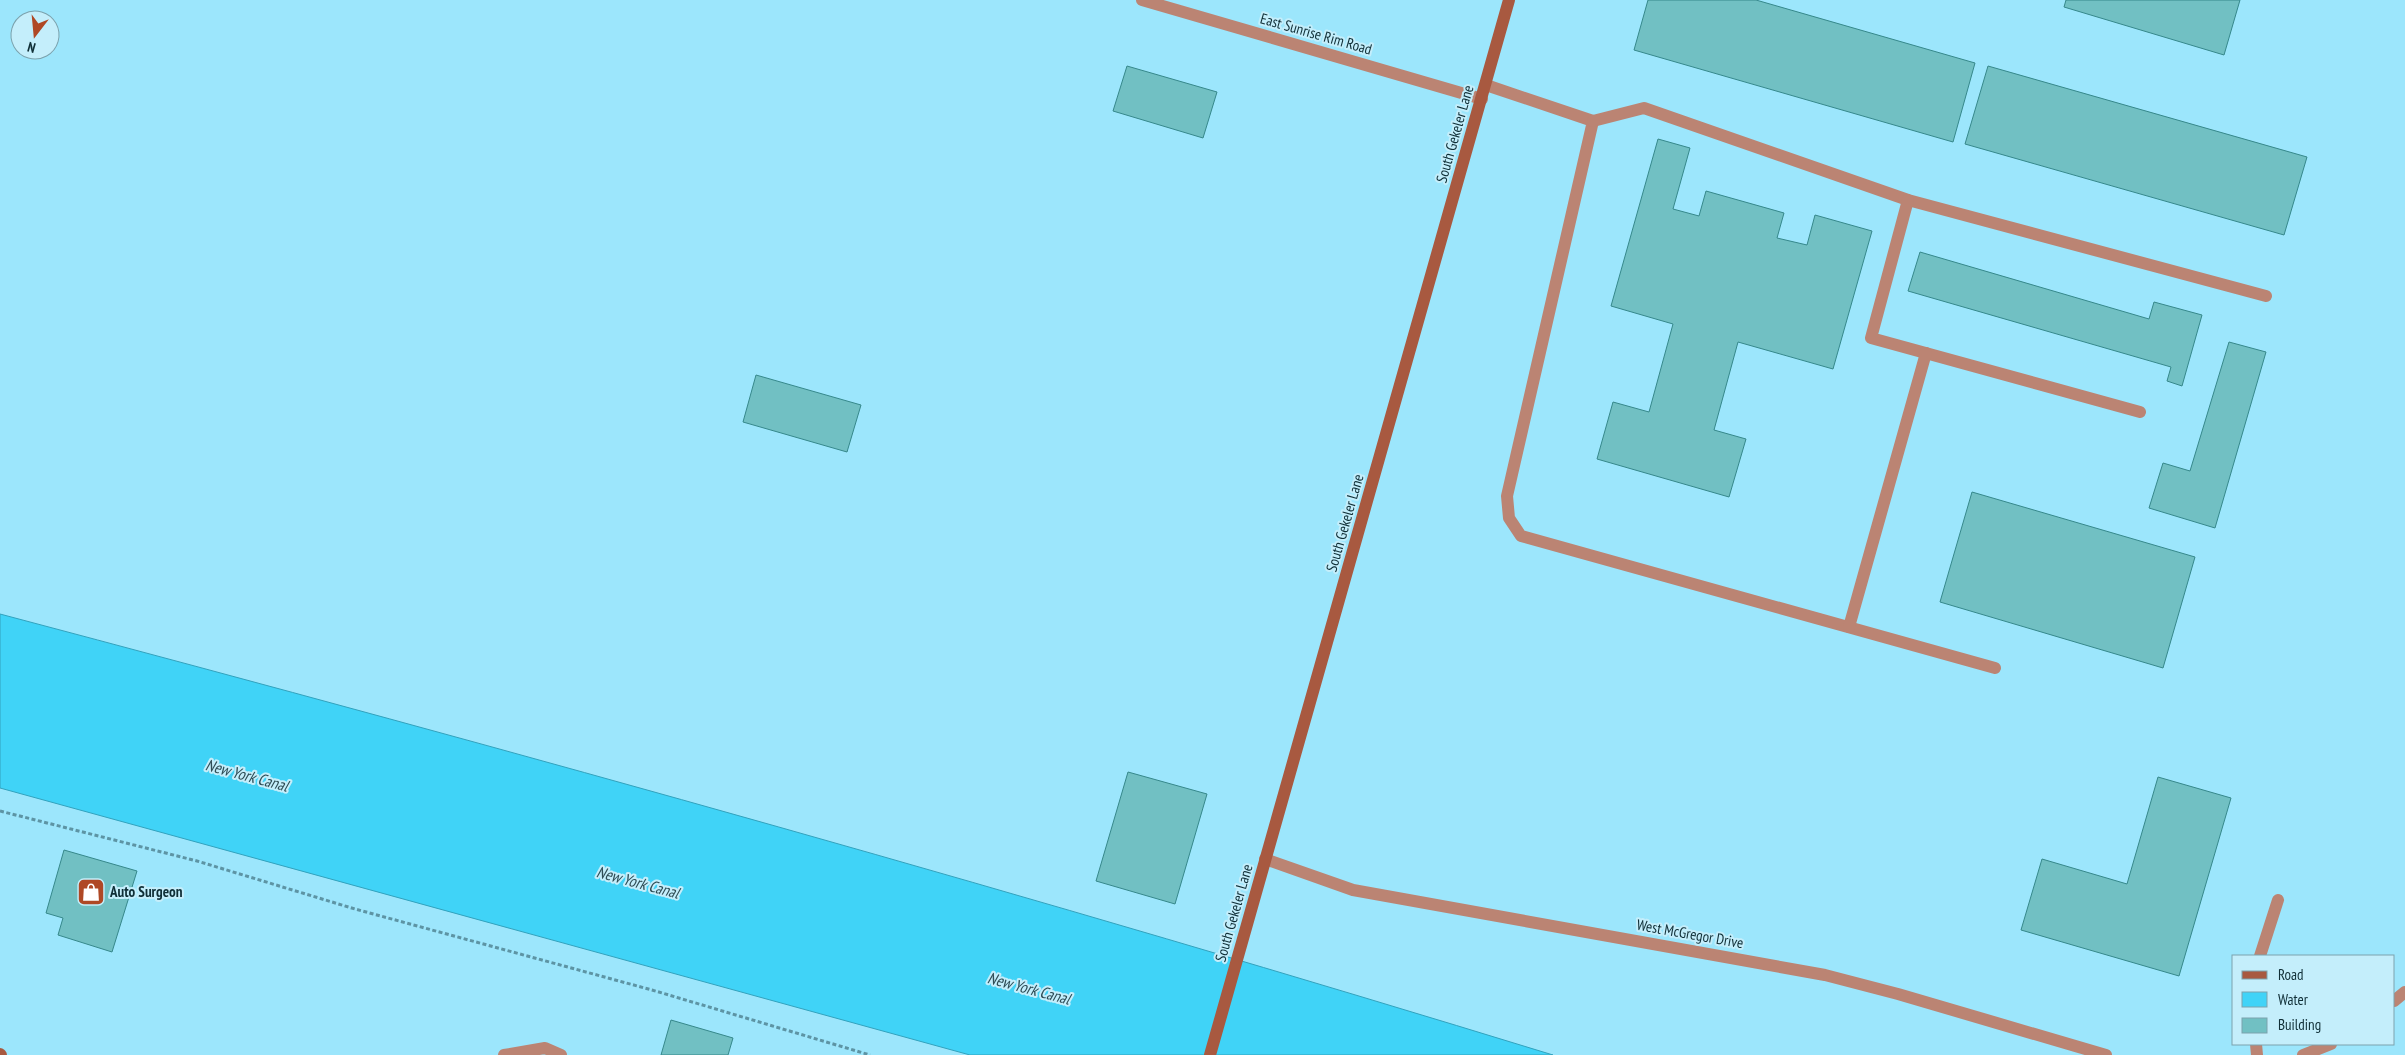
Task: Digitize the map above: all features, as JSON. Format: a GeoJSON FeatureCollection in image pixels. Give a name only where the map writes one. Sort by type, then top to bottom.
{"type":"FeatureCollection","features":[{"type":"Feature","properties":{"kind":"street","name":"East Sunrise Rim Road"},"geometry":{"type":"LineString","coordinates":[[1142,0],[1482,100]]}},
{"type":"Feature","properties":{"kind":"street","name":"South Gekeler Lane"},"geometry":{"type":"LineString","coordinates":[[1210,1055],[1509,0]]}},
{"type":"Feature","properties":{"kind":"street"},"geometry":{"type":"LineString","coordinates":[[1486,85],[1593,122],[1644,108],[1908,200],[2266,296]]}},
{"type":"Feature","properties":{"kind":"street"},"geometry":{"type":"LineString","coordinates":[[1593,122],[1507,496],[1509,518],[1521,536],[1995,668]]}},
{"type":"Feature","properties":{"kind":"street"},"geometry":{"type":"LineString","coordinates":[[1908,200],[1871,338],[2140,412]]}},
{"type":"Feature","properties":{"kind":"street"},"geometry":{"type":"LineString","coordinates":[[1849,627],[1926,353]]}},
{"type":"Feature","properties":{"kind":"street","name":"West McGregor Drive"},"geometry":{"type":"LineString","coordinates":[[1265,859],[1353,890],[1825,975],[1898,994],[2106,1055]]}},
{"type":"Feature","properties":{"kind":"street"},"geometry":{"type":"LineString","coordinates":[[2260,955],[2278,900]]}},
{"type":"Feature","properties":{"kind":"street"},"geometry":{"type":"LineString","coordinates":[[2395,1001],[2405,992]]}},
{"type":"Feature","properties":{"kind":"street"},"geometry":{"type":"LineString","coordinates":[[2303,1055],[2328,1045]]}},
{"type":"Feature","properties":{"kind":"street"},"geometry":{"type":"LineString","coordinates":[[504,1055],[545,1048],[561,1055]]}},
{"type":"Feature","properties":{"kind":"path"},"geometry":{"type":"LineString","coordinates":[[0,811],[197,861],[354,909],[652,990],[870,1055]]}},
{"type":"Feature","properties":{"kind":"water","name":"New York Canal"},"geometry":{"type":"Polygon","coordinates":[[[0,614],[390,719],[973,882],[1553,1055],[970,1055],[0,788],[0,614]]]}},
{"type":"Feature","properties":{"kind":"building"},"geometry":{"type":"Polygon","coordinates":[[[1648,0],[1756,0],[1975,63],[1953,142],[1634,50],[1648,0]]]}},
{"type":"Feature","properties":{"kind":"building"},"geometry":{"type":"Polygon","coordinates":[[[2066,0],[2240,0],[2224,55],[2064,7],[2066,0]]]}},
{"type":"Feature","properties":{"kind":"building"},"geometry":{"type":"Polygon","coordinates":[[[1127,66],[1217,92],[1203,138],[1113,111],[1127,66]]]}},
{"type":"Feature","properties":{"kind":"building"},"geometry":{"type":"Polygon","coordinates":[[[1988,66],[2307,157],[2284,235],[1965,144],[1988,66]]]}},
{"type":"Feature","properties":{"kind":"building"},"geometry":{"type":"Polygon","coordinates":[[[1658,139],[1690,148],[1673,209],[1699,216],[1706,191],[1784,213],[1777,238],[1807,245],[1815,215],[1872,231],[1833,369],[1738,342],[1714,430],[1746,439],[1729,497],[1597,459],[1613,402],[1649,412],[1673,324],[1611,306],[1658,139]]]}},
{"type":"Feature","properties":{"kind":"building"},"geometry":{"type":"Polygon","coordinates":[[[1920,252],[2149,319],[2154,302],[2202,315],[2182,386],[2167,381],[2171,367],[1908,291],[1920,252]]]}},
{"type":"Feature","properties":{"kind":"building"},"geometry":{"type":"Polygon","coordinates":[[[2229,342],[2266,352],[2215,528],[2149,508],[2163,463],[2190,471],[2229,342]]]}},
{"type":"Feature","properties":{"kind":"building"},"geometry":{"type":"Polygon","coordinates":[[[756,375],[861,405],[847,452],[743,422],[756,375]]]}},
{"type":"Feature","properties":{"kind":"building"},"geometry":{"type":"Polygon","coordinates":[[[1972,492],[2195,557],[2163,668],[1940,602],[1972,492]]]}},
{"type":"Feature","properties":{"kind":"building"},"geometry":{"type":"Polygon","coordinates":[[[1128,772],[1207,794],[1175,904],[1096,881],[1128,772]]]}},
{"type":"Feature","properties":{"kind":"building"},"geometry":{"type":"Polygon","coordinates":[[[2158,777],[2231,798],[2179,976],[2021,930],[2042,859],[2127,884],[2158,777]]]}},
{"type":"Feature","properties":{"kind":"building","name":"Auto Surgeon"},"geometry":{"type":"Polygon","coordinates":[[[64,850],[137,871],[112,952],[58,935],[63,918],[46,913],[64,850]]]}},
{"type":"Feature","properties":{"kind":"building"},"geometry":{"type":"Polygon","coordinates":[[[671,1020],[733,1038],[728,1055],[661,1055],[671,1020]]]}},
{"type":"Feature","properties":{"kind":"place","name":"Auto Surgeon"},"geometry":{"type":"Point","coordinates":[91,892]}}]}
